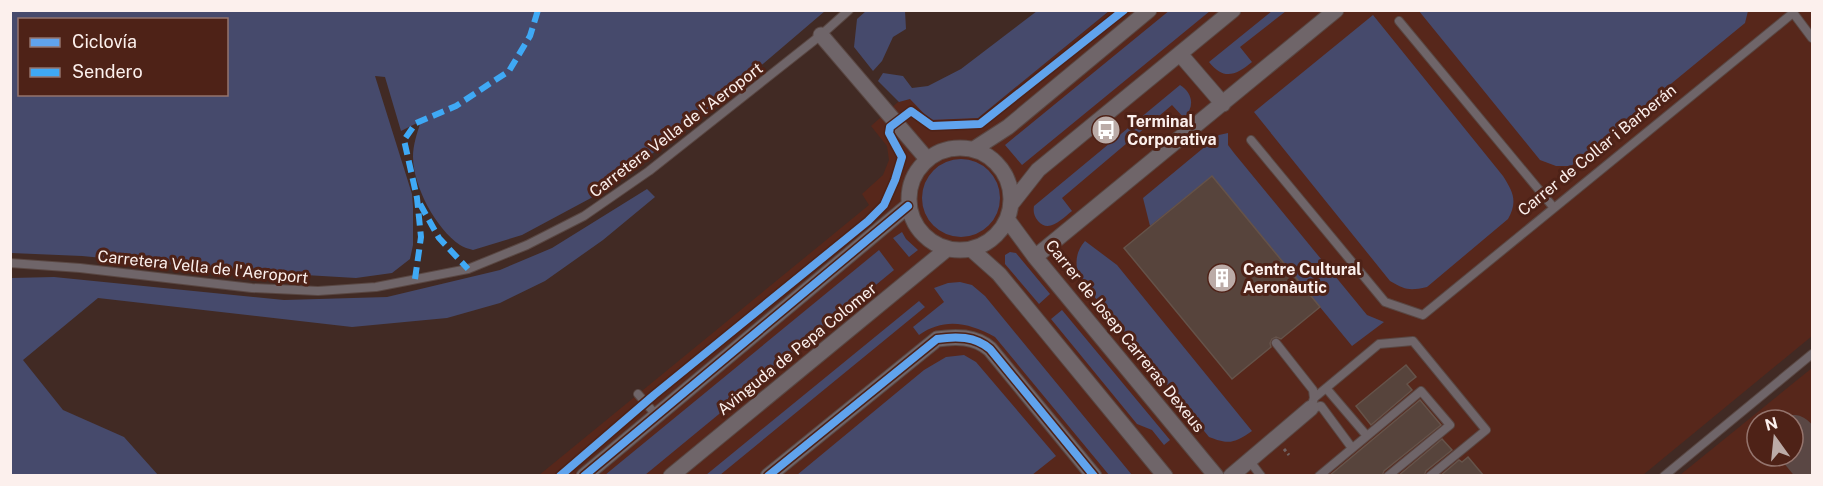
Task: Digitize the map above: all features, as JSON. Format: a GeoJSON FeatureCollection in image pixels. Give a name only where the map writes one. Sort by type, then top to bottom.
{"type":"FeatureCollection","features":[{"type":"Feature","properties":{"kind":"street"},"geometry":{"type":"LineString","coordinates":[[974,149],[1008,127],[1149,10]]}},
{"type":"Feature","properties":{"kind":"street"},"geometry":{"type":"LineString","coordinates":[[1012,203],[1011,188],[1001,167],[989,156],[974,149],[948,148],[927,159],[914,174],[908,194],[908,206],[914,223],[924,237],[947,249],[972,250],[992,240],[1006,223],[1012,203],[1038,170],[1233,10]]}},
{"type":"Feature","properties":{"kind":"street"},"geometry":{"type":"LineString","coordinates":[[1035,257],[1336,10]]}},
{"type":"Feature","properties":{"kind":"street"},"geometry":{"type":"LineString","coordinates":[[821,35],[927,159]]}},
{"type":"Feature","properties":{"kind":"street"},"geometry":{"type":"LineString","coordinates":[[1180,54],[1223,104]]}},
{"type":"Feature","properties":{"kind":"street"},"geometry":{"type":"LineString","coordinates":[[584,476],[908,206]]}},
{"type":"Feature","properties":{"kind":"street","name":"Carrer de Josep Carreras Dexeus"},"geometry":{"type":"LineString","coordinates":[[1007,219],[1035,257],[1216,476]]}},
{"type":"Feature","properties":{"kind":"street","name":"Avinguda de Pepa Colomer"},"geometry":{"type":"LineString","coordinates":[[671,476],[947,249]]}},
{"type":"Feature","properties":{"kind":"street"},"geometry":{"type":"LineString","coordinates":[[972,250],[999,274],[1165,476]]}},
{"type":"Feature","properties":{"kind":"street"},"geometry":{"type":"LineString","coordinates":[[768,476],[937,339],[951,336],[983,343],[1094,476]]}},
{"type":"Feature","properties":{"kind":"street"},"geometry":{"type":"LineString","coordinates":[[1230,476],[1313,403]]}},
{"type":"Feature","properties":{"kind":"lane","name":"Carretera Vella de l'Aeroport"},"geometry":{"type":"LineString","coordinates":[[10,263],[80,268],[252,288],[318,291],[376,287],[468,269],[527,245],[584,216],[649,171],[821,35],[849,10]]}},
{"type":"Feature","properties":{"kind":"lane"},"geometry":{"type":"LineString","coordinates":[[1792,12],[1812,38]]}},
{"type":"Feature","properties":{"kind":"lane","name":"Carrer de Collar i Barberán"},"geometry":{"type":"LineString","coordinates":[[1251,140],[1385,302],[1423,315],[1792,12]]}},
{"type":"Feature","properties":{"kind":"lane"},"geometry":{"type":"LineString","coordinates":[[1399,21],[1554,208]]}},
{"type":"Feature","properties":{"kind":"lane"},"geometry":{"type":"LineString","coordinates":[[1313,403],[1326,388],[1379,344],[1413,341],[1486,430],[1430,476]]}},
{"type":"Feature","properties":{"kind":"lane"},"geometry":{"type":"LineString","coordinates":[[1276,343],[1313,390],[1313,403]]}},
{"type":"Feature","properties":{"kind":"lane"},"geometry":{"type":"LineString","coordinates":[[1666,475],[1812,354]]}},
{"type":"Feature","properties":{"kind":"lane"},"geometry":{"type":"LineString","coordinates":[[1326,388],[1367,436]]}},
{"type":"Feature","properties":{"kind":"lane"},"geometry":{"type":"LineString","coordinates":[[1319,476],[1421,391],[1450,425],[1388,476]]}},
{"type":"Feature","properties":{"kind":"lane"},"geometry":{"type":"LineString","coordinates":[[638,394],[656,415]]}},
{"type":"Feature","properties":{"kind":"lane"},"geometry":{"type":"LineString","coordinates":[[1313,403],[1321,406],[1352,448]]}},
{"type":"Feature","properties":{"kind":"lane"},"geometry":{"type":"LineString","coordinates":[[1249,460],[1261,476]]}},
{"type":"Feature","properties":{"kind":"shaded area"},"geometry":{"type":"Polygon","coordinates":[[[11,10],[825,11],[690,126],[591,198],[522,235],[473,250],[460,245],[451,238],[435,218],[417,181],[413,157],[414,144],[421,121],[401,131],[385,77],[375,76],[412,194],[413,245],[410,259],[392,273],[356,278],[252,272],[82,256],[11,253],[11,10]]]}},
{"type":"Feature","properties":{"kind":"shaded area"},"geometry":{"type":"Polygon","coordinates":[[[1170,10],[1210,11],[1022,165],[1005,145],[1170,10]]]}},
{"type":"Feature","properties":{"kind":"shaded area"},"geometry":{"type":"Polygon","coordinates":[[[866,11],[905,11],[906,29],[893,37],[882,61],[873,71],[854,47],[857,19],[866,11]]]}},
{"type":"Feature","properties":{"kind":"shaded area"},"geometry":{"type":"Polygon","coordinates":[[[1037,11],[1109,11],[978,118],[930,120],[910,99],[899,102],[878,81],[883,73],[903,76],[912,88],[928,86],[961,69],[1037,11]]]}},
{"type":"Feature","properties":{"kind":"shaded area"},"geometry":{"type":"Polygon","coordinates":[[[1109,11],[1812,11],[1812,336],[1643,475],[538,476],[869,205],[862,194],[883,175],[889,160],[887,146],[871,126],[898,102],[910,99],[978,118],[1109,11]]]}},
{"type":"Feature","properties":{"kind":"shaded area"},"geometry":{"type":"Polygon","coordinates":[[[1272,11],[1286,11],[1240,47],[1252,62],[1230,74],[1214,68],[1209,62],[1272,11]]]}},
{"type":"Feature","properties":{"kind":"shaded area"},"geometry":{"type":"Polygon","coordinates":[[[1419,11],[1748,11],[1745,23],[1571,166],[1556,166],[1540,160],[1419,11]]]}},
{"type":"Feature","properties":{"kind":"shaded area"},"geometry":{"type":"Polygon","coordinates":[[[1373,15],[1503,176],[1513,197],[1513,207],[1508,219],[1427,287],[1408,289],[1390,281],[1254,112],[1373,15]]]}},
{"type":"Feature","properties":{"kind":"shaded area"},"geometry":{"type":"Polygon","coordinates":[[[1180,85],[1188,92],[1191,100],[1190,109],[1184,118],[1172,105],[1062,198],[1072,211],[1051,225],[1042,225],[1038,221],[1034,214],[1034,206],[1180,85]]]}},
{"type":"Feature","properties":{"kind":"shaded area"},"geometry":{"type":"Polygon","coordinates":[[[1228,133],[1228,145],[1234,153],[1367,315],[1384,322],[1352,346],[1212,176],[1150,226],[1143,198],[1219,135],[1228,133]]]}},
{"type":"Feature","properties":{"kind":"shaded area"},"geometry":{"type":"Polygon","coordinates":[[[953,159],[969,159],[983,165],[994,176],[1000,190],[1000,206],[994,220],[983,231],[969,237],[953,237],[939,231],[928,220],[922,206],[922,190],[928,176],[939,165],[953,159]]]}},
{"type":"Feature","properties":{"kind":"shaded area"},"geometry":{"type":"Polygon","coordinates":[[[647,189],[655,197],[603,240],[545,281],[500,303],[447,318],[352,327],[98,298],[23,360],[63,410],[124,437],[158,475],[11,475],[11,278],[54,277],[284,300],[387,297],[500,270],[552,248],[647,189]]]}},
{"type":"Feature","properties":{"kind":"shaded area"},"geometry":{"type":"Polygon","coordinates":[[[902,232],[918,250],[909,257],[893,238],[902,232]]]}},
{"type":"Feature","properties":{"kind":"shaded area"},"geometry":{"type":"Polygon","coordinates":[[[1085,241],[1117,265],[1252,431],[1232,442],[1209,437],[1079,278],[1077,258],[1085,241]]]}},
{"type":"Feature","properties":{"kind":"shaded area"},"geometry":{"type":"Polygon","coordinates":[[[879,250],[894,270],[645,475],[605,475],[879,250]]]}},
{"type":"Feature","properties":{"kind":"shaded area"},"geometry":{"type":"Polygon","coordinates":[[[1010,252],[1016,253],[1050,294],[1039,304],[1005,264],[1005,255],[1010,252]]]}},
{"type":"Feature","properties":{"kind":"shaded area"},"geometry":{"type":"Polygon","coordinates":[[[960,282],[972,285],[985,296],[1132,475],[1109,475],[995,337],[976,328],[957,324],[938,326],[919,335],[913,327],[944,302],[934,288],[960,282]]]}},
{"type":"Feature","properties":{"kind":"shaded area"},"geometry":{"type":"Polygon","coordinates":[[[919,301],[925,307],[720,475],[706,475],[919,301]]]}},
{"type":"Feature","properties":{"kind":"shaded area"},"geometry":{"type":"Polygon","coordinates":[[[1062,310],[1170,440],[1164,445],[1152,430],[1137,424],[1051,319],[1062,310]]]}},
{"type":"Feature","properties":{"kind":"shaded area"},"geometry":{"type":"Polygon","coordinates":[[[964,355],[976,362],[1056,456],[1032,475],[797,475],[924,370],[946,357],[964,355]]]}},
{"type":"Feature","properties":{"kind":"shaded area"},"geometry":{"type":"Polygon","coordinates":[[[1812,368],[1812,475],[1680,475],[1745,422],[1745,468],[1805,468],[1805,408],[1763,408],[1812,368]]]}},
{"type":"Feature","properties":{"kind":"building","name":"Centre Cultural Aeronàutic"},"geometry":{"type":"Polygon","coordinates":[[[1212,176],[1320,307],[1281,339],[1276,337],[1272,339],[1271,347],[1232,379],[1124,248],[1212,176]]]}},
{"type":"Feature","properties":{"kind":"building"},"geometry":{"type":"Polygon","coordinates":[[[1406,365],[1416,377],[1407,384],[1412,390],[1371,425],[1356,406],[1406,365]]]}},
{"type":"Feature","properties":{"kind":"building"},"geometry":{"type":"Polygon","coordinates":[[[1420,400],[1441,425],[1384,471],[1382,476],[1329,476],[1420,400]]]}},
{"type":"Feature","properties":{"kind":"building"},"geometry":{"type":"Polygon","coordinates":[[[1442,439],[1452,450],[1426,471],[1424,476],[1398,476],[1442,439]]]}},
{"type":"Feature","properties":{"kind":"building"},"geometry":{"type":"Polygon","coordinates":[[[1468,457],[1484,476],[1440,476],[1459,460],[1462,462],[1468,457]]]}},
{"type":"Feature","properties":{"kind":"taxiway"},"geometry":{"type":"LineString","coordinates":[[1805,453],[1812,461]]}},
{"type":"Feature","properties":{"kind":"marked path"},"geometry":{"type":"LineString","coordinates":[[415,279],[421,237],[417,198],[404,140],[416,123],[456,106],[509,71],[530,36],[538,10]]}},
{"type":"Feature","properties":{"kind":"marked path"},"geometry":{"type":"LineString","coordinates":[[420,204],[439,238],[468,269]]}},
{"type":"Feature","properties":{"kind":"cycle path"},"geometry":{"type":"LineString","coordinates":[[560,476],[654,395],[868,221],[884,205],[902,157],[889,133],[890,127],[911,111],[932,126],[980,124],[1124,10]]}},
{"type":"Feature","properties":{"kind":"cycle path"},"geometry":{"type":"LineString","coordinates":[[584,476],[908,206]]}},
{"type":"Feature","properties":{"kind":"cycle path"},"geometry":{"type":"LineString","coordinates":[[768,476],[937,339],[951,337],[972,339],[990,349],[1094,476]]}},
{"type":"Feature","properties":{"kind":"place","name":"Terminal Corporativa"},"geometry":{"type":"Point","coordinates":[1106,130]}},
{"type":"Feature","properties":{"kind":"place","name":"Centre Cultural Aeronàutic"},"geometry":{"type":"Point","coordinates":[1222,278]}}]}
